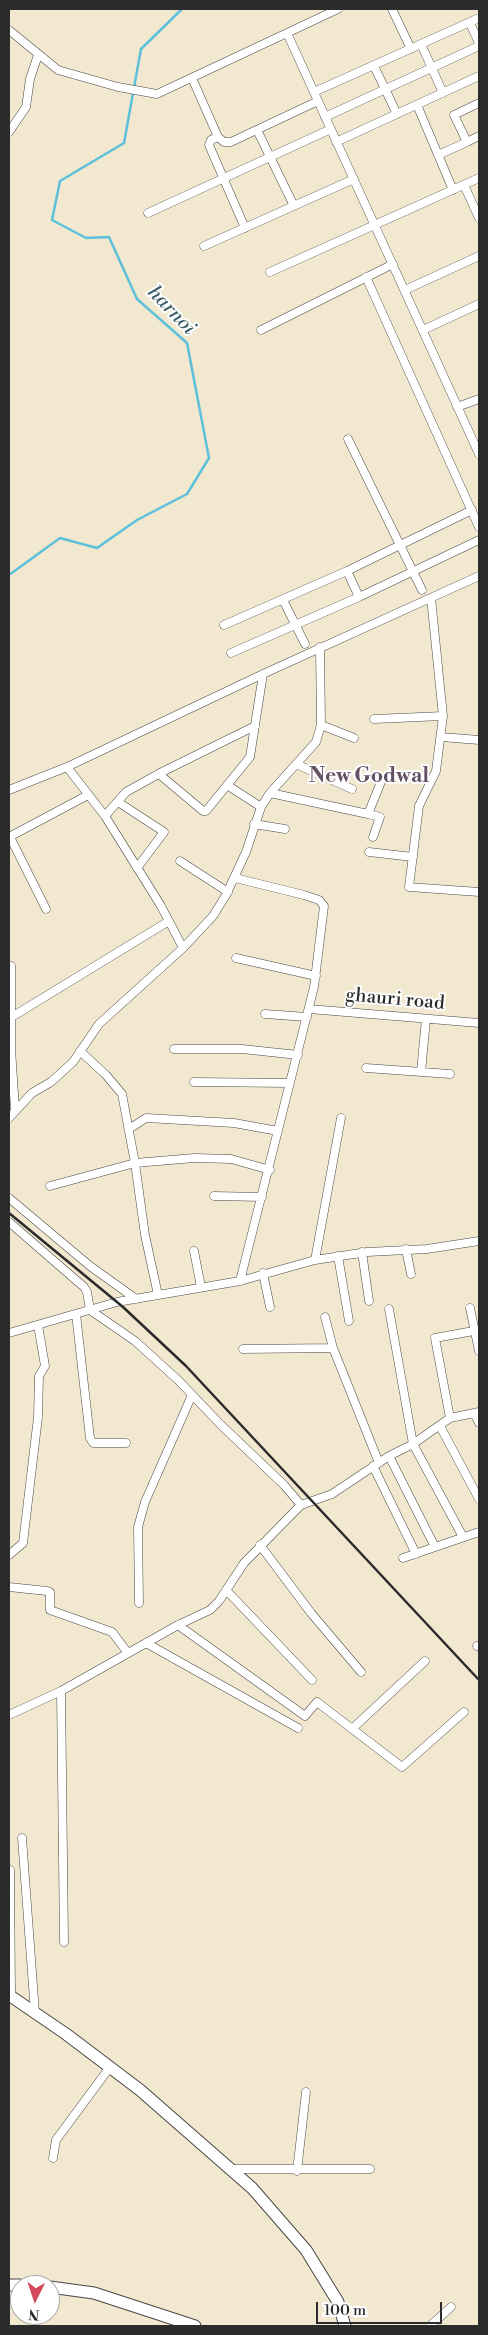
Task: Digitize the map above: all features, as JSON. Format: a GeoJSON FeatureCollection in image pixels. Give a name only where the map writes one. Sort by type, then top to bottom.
{"type":"FeatureCollection","features":[{"type":"Feature","properties":{"kind":"street"},"geometry":{"type":"LineString","coordinates":[[9,30],[58,70],[118,87],[157,94],[338,9]]}},
{"type":"Feature","properties":{"kind":"street"},"geometry":{"type":"LineString","coordinates":[[392,9],[411,49]]}},
{"type":"Feature","properties":{"kind":"street"},"geometry":{"type":"LineString","coordinates":[[314,92],[479,18]]}},
{"type":"Feature","properties":{"kind":"street"},"geometry":{"type":"LineString","coordinates":[[325,117],[479,44],[470,23]]}},
{"type":"Feature","properties":{"kind":"street"},"geometry":{"type":"LineString","coordinates":[[287,33],[458,407],[476,441],[479,454]]}},
{"type":"Feature","properties":{"kind":"street"},"geometry":{"type":"LineString","coordinates":[[421,44],[443,92]]}},
{"type":"Feature","properties":{"kind":"street"},"geometry":{"type":"LineString","coordinates":[[9,132],[26,107],[30,79],[38,55]]}},
{"type":"Feature","properties":{"kind":"street"},"geometry":{"type":"LineString","coordinates":[[374,66],[396,114]]}},
{"type":"Feature","properties":{"kind":"street"},"geometry":{"type":"LineString","coordinates":[[336,142],[479,76]]}},
{"type":"Feature","properties":{"kind":"street"},"geometry":{"type":"LineString","coordinates":[[192,78],[218,136],[224,142],[231,142],[318,101]]}},
{"type":"Feature","properties":{"kind":"street"},"geometry":{"type":"LineString","coordinates":[[467,142],[454,115],[479,103]]}},
{"type":"Feature","properties":{"kind":"street"},"geometry":{"type":"LineString","coordinates":[[417,105],[453,190]]}},
{"type":"Feature","properties":{"kind":"street"},"geometry":{"type":"LineString","coordinates":[[148,213],[330,129]]}},
{"type":"Feature","properties":{"kind":"street"},"geometry":{"type":"LineString","coordinates":[[257,130],[294,206]]}},
{"type":"Feature","properties":{"kind":"street"},"geometry":{"type":"LineString","coordinates":[[218,136],[211,140],[209,145],[245,228]]}},
{"type":"Feature","properties":{"kind":"street"},"geometry":{"type":"LineString","coordinates":[[438,155],[479,136]]}},
{"type":"Feature","properties":{"kind":"street"},"geometry":{"type":"LineString","coordinates":[[270,272],[479,178]]}},
{"type":"Feature","properties":{"kind":"street"},"geometry":{"type":"LineString","coordinates":[[204,246],[354,179]]}},
{"type":"Feature","properties":{"kind":"street"},"geometry":{"type":"LineString","coordinates":[[464,185],[478,213]]}},
{"type":"Feature","properties":{"kind":"street"},"geometry":{"type":"LineString","coordinates":[[405,290],[479,256]]}},
{"type":"Feature","properties":{"kind":"street"},"geometry":{"type":"LineString","coordinates":[[261,330],[393,264]]}},
{"type":"Feature","properties":{"kind":"street"},"geometry":{"type":"LineString","coordinates":[[366,277],[479,527]]}},
{"type":"Feature","properties":{"kind":"street"},"geometry":{"type":"LineString","coordinates":[[423,330],[479,304]]}},
{"type":"Feature","properties":{"kind":"street"},"geometry":{"type":"LineString","coordinates":[[458,407],[479,399]]}},
{"type":"Feature","properties":{"kind":"street"},"geometry":{"type":"LineString","coordinates":[[348,439],[414,570],[422,590]]}},
{"type":"Feature","properties":{"kind":"street"},"geometry":{"type":"LineString","coordinates":[[224,624],[347,571],[472,510]]}},
{"type":"Feature","properties":{"kind":"street"},"geometry":{"type":"LineString","coordinates":[[231,653],[358,597],[479,540]]}},
{"type":"Feature","properties":{"kind":"street"},"geometry":{"type":"LineString","coordinates":[[347,571],[358,597]]}},
{"type":"Feature","properties":{"kind":"street"},"geometry":{"type":"LineString","coordinates":[[9,790],[67,767],[320,647],[479,576]]}},
{"type":"Feature","properties":{"kind":"street"},"geometry":{"type":"LineString","coordinates":[[431,598],[443,716],[436,772],[419,806],[409,887],[479,892]]}},
{"type":"Feature","properties":{"kind":"street"},"geometry":{"type":"LineString","coordinates":[[283,600],[305,644]]}},
{"type":"Feature","properties":{"kind":"street"},"geometry":{"type":"LineString","coordinates":[[9,1118],[32,1092],[51,1082],[72,1062],[99,1024],[183,948],[213,916],[235,878],[261,807],[270,793],[316,742],[321,725],[320,647]]}},
{"type":"Feature","properties":{"kind":"street"},"geometry":{"type":"LineString","coordinates":[[159,774],[203,811],[206,811],[250,757],[262,674]]}},
{"type":"Feature","properties":{"kind":"street"},"geometry":{"type":"LineString","coordinates":[[374,719],[443,716]]}},
{"type":"Feature","properties":{"kind":"street"},"geometry":{"type":"LineString","coordinates":[[321,725],[354,738]]}},
{"type":"Feature","properties":{"kind":"street"},"geometry":{"type":"LineString","coordinates":[[105,816],[126,792],[254,726]]}},
{"type":"Feature","properties":{"kind":"street"},"geometry":{"type":"LineString","coordinates":[[441,737],[479,740]]}},
{"type":"Feature","properties":{"kind":"street"},"geometry":{"type":"LineString","coordinates":[[296,764],[352,789]]}},
{"type":"Feature","properties":{"kind":"street"},"geometry":{"type":"LineString","coordinates":[[67,767],[105,816],[169,921],[183,948]]}},
{"type":"Feature","properties":{"kind":"street"},"geometry":{"type":"LineString","coordinates":[[368,814],[381,782]]}},
{"type":"Feature","properties":{"kind":"street"},"geometry":{"type":"LineString","coordinates":[[227,785],[261,807]]}},
{"type":"Feature","properties":{"kind":"street"},"geometry":{"type":"LineString","coordinates":[[270,793],[380,817],[373,836]]}},
{"type":"Feature","properties":{"kind":"street"},"geometry":{"type":"LineString","coordinates":[[46,909],[9,837],[88,795]]}},
{"type":"Feature","properties":{"kind":"street"},"geometry":{"type":"LineString","coordinates":[[118,802],[164,832],[137,868]]}},
{"type":"Feature","properties":{"kind":"street"},"geometry":{"type":"LineString","coordinates":[[254,824],[285,829]]}},
{"type":"Feature","properties":{"kind":"street"},"geometry":{"type":"LineString","coordinates":[[369,852],[413,857]]}},
{"type":"Feature","properties":{"kind":"street"},"geometry":{"type":"LineString","coordinates":[[180,861],[228,892]]}},
{"type":"Feature","properties":{"kind":"street"},"geometry":{"type":"LineString","coordinates":[[235,878],[319,900],[324,906],[316,976],[308,1013],[270,1170],[240,1281]]}},
{"type":"Feature","properties":{"kind":"street"},"geometry":{"type":"LineString","coordinates":[[10,1018],[169,921]]}},
{"type":"Feature","properties":{"kind":"street"},"geometry":{"type":"LineString","coordinates":[[236,958],[316,976]]}},
{"type":"Feature","properties":{"kind":"street"},"geometry":{"type":"LineString","coordinates":[[11,966],[10,1018],[15,1109]]}},
{"type":"Feature","properties":{"kind":"street","name":"ghauri road"},"geometry":{"type":"LineString","coordinates":[[265,1014],[308,1013],[479,1023]]}},
{"type":"Feature","properties":{"kind":"street"},"geometry":{"type":"LineString","coordinates":[[421,1072],[426,1019]]}},
{"type":"Feature","properties":{"kind":"street"},"geometry":{"type":"LineString","coordinates":[[174,1049],[242,1049],[298,1055]]}},
{"type":"Feature","properties":{"kind":"street"},"geometry":{"type":"LineString","coordinates":[[80,1051],[117,1087],[125,1105],[136,1164],[145,1235],[158,1295]]}},
{"type":"Feature","properties":{"kind":"street"},"geometry":{"type":"LineString","coordinates":[[366,1068],[450,1074]]}},
{"type":"Feature","properties":{"kind":"street"},"geometry":{"type":"LineString","coordinates":[[194,1082],[290,1083]]}},
{"type":"Feature","properties":{"kind":"street"},"geometry":{"type":"LineString","coordinates":[[129,1129],[146,1118],[234,1122],[278,1131]]}},
{"type":"Feature","properties":{"kind":"street"},"geometry":{"type":"LineString","coordinates":[[315,1260],[341,1118]]}},
{"type":"Feature","properties":{"kind":"street"},"geometry":{"type":"LineString","coordinates":[[50,1186],[136,1164],[194,1158],[232,1159],[270,1170]]}},
{"type":"Feature","properties":{"kind":"street"},"geometry":{"type":"LineString","coordinates":[[214,1196],[262,1197]]}},
{"type":"Feature","properties":{"kind":"street"},"geometry":{"type":"LineString","coordinates":[[9,1198],[90,1266],[136,1299]]}},
{"type":"Feature","properties":{"kind":"street"},"geometry":{"type":"LineString","coordinates":[[9,1222],[84,1287],[87,1292],[90,1310],[135,1341],[284,1485],[301,1505]]}},
{"type":"Feature","properties":{"kind":"street"},"geometry":{"type":"LineString","coordinates":[[9,1333],[136,1299],[240,1281],[263,1273],[315,1260],[362,1252],[456,1246],[479,1241]]}},
{"type":"Feature","properties":{"kind":"street"},"geometry":{"type":"LineString","coordinates":[[406,1249],[410,1274]]}},
{"type":"Feature","properties":{"kind":"street"},"geometry":{"type":"LineString","coordinates":[[194,1251],[201,1287]]}},
{"type":"Feature","properties":{"kind":"street"},"geometry":{"type":"LineString","coordinates":[[362,1252],[369,1301]]}},
{"type":"Feature","properties":{"kind":"street"},"geometry":{"type":"LineString","coordinates":[[338,1256],[349,1321]]}},
{"type":"Feature","properties":{"kind":"street"},"geometry":{"type":"LineString","coordinates":[[263,1273],[270,1307]]}},
{"type":"Feature","properties":{"kind":"street"},"geometry":{"type":"LineString","coordinates":[[470,1308],[477,1331],[479,1351]]}},
{"type":"Feature","properties":{"kind":"street"},"geometry":{"type":"LineString","coordinates":[[389,1309],[414,1444],[463,1538]]}},
{"type":"Feature","properties":{"kind":"street"},"geometry":{"type":"LineString","coordinates":[[76,1314],[90,1438],[93,1443],[126,1443]]}},
{"type":"Feature","properties":{"kind":"street"},"geometry":{"type":"LineString","coordinates":[[325,1317],[333,1348],[376,1464],[416,1554]]}},
{"type":"Feature","properties":{"kind":"street"},"geometry":{"type":"LineString","coordinates":[[9,1555],[21,1548],[24,1543],[38,1417],[39,1376],[45,1366],[38,1325]]}},
{"type":"Feature","properties":{"kind":"street"},"geometry":{"type":"LineString","coordinates":[[450,1418],[436,1338],[477,1331]]}},
{"type":"Feature","properties":{"kind":"street"},"geometry":{"type":"LineString","coordinates":[[243,1349],[333,1348]]}},
{"type":"Feature","properties":{"kind":"street"},"geometry":{"type":"LineString","coordinates":[[139,1603],[138,1527],[145,1502],[192,1395]]}},
{"type":"Feature","properties":{"kind":"street"},"geometry":{"type":"LineString","coordinates":[[9,1715],[61,1691],[178,1625],[210,1610],[244,1563],[301,1505],[332,1494],[389,1456],[414,1444],[450,1418],[477,1413],[479,1423]]}},
{"type":"Feature","properties":{"kind":"street"},"geometry":{"type":"LineString","coordinates":[[440,1426],[479,1499]]}},
{"type":"Feature","properties":{"kind":"street"},"geometry":{"type":"LineString","coordinates":[[389,1456],[435,1547]]}},
{"type":"Feature","properties":{"kind":"street"},"geometry":{"type":"LineString","coordinates":[[403,1558],[479,1532]]}},
{"type":"Feature","properties":{"kind":"street"},"geometry":{"type":"LineString","coordinates":[[260,1545],[311,1613],[361,1672]]}},
{"type":"Feature","properties":{"kind":"street"},"geometry":{"type":"LineString","coordinates":[[9,1587],[50,1592],[50,1610],[112,1632],[128,1653]]}},
{"type":"Feature","properties":{"kind":"street"},"geometry":{"type":"LineString","coordinates":[[226,1590],[312,1680]]}},
{"type":"Feature","properties":{"kind":"street"},"geometry":{"type":"LineString","coordinates":[[178,1625],[305,1716],[317,1702],[402,1767],[464,1712]]}},
{"type":"Feature","properties":{"kind":"street"},"geometry":{"type":"LineString","coordinates":[[146,1643],[298,1728]]}},
{"type":"Feature","properties":{"kind":"street"},"geometry":{"type":"LineString","coordinates":[[352,1729],[425,1661]]}},
{"type":"Feature","properties":{"kind":"street"},"geometry":{"type":"LineString","coordinates":[[61,1691],[64,1942]]}},
{"type":"Feature","properties":{"kind":"street"},"geometry":{"type":"LineString","coordinates":[[22,1838],[36,2013]]}},
{"type":"Feature","properties":{"kind":"street"},"geometry":{"type":"LineString","coordinates":[[10,1870],[10,1995],[140,2090],[252,2188],[306,2250],[338,2302],[346,2326]]}},
{"type":"Feature","properties":{"kind":"street"},"geometry":{"type":"LineString","coordinates":[[53,2158],[56,2140],[110,2067]]}},
{"type":"Feature","properties":{"kind":"street"},"geometry":{"type":"LineString","coordinates":[[297,2171],[306,2092]]}},
{"type":"Feature","properties":{"kind":"street"},"geometry":{"type":"LineString","coordinates":[[230,2170],[370,2169]]}},
{"type":"Feature","properties":{"kind":"street"},"geometry":{"type":"LineString","coordinates":[[60,2288],[94,2293],[194,2326]]}},
{"type":"Feature","properties":{"kind":"street"},"geometry":{"type":"LineString","coordinates":[[430,2326],[451,2307]]}},
{"type":"Feature","properties":{"kind":"waterway","name":"harnoi"},"geometry":{"type":"LineString","coordinates":[[9,575],[60,538],[97,548],[137,520],[187,494],[209,458],[187,343],[137,299],[109,237],[86,238],[52,220],[60,181],[124,143],[141,49],[182,9]]}},
{"type":"Feature","properties":{"kind":"railway"},"geometry":{"type":"LineString","coordinates":[[9,1213],[123,1307],[186,1366],[479,1680]]}},
{"type":"Feature","properties":{"kind":"district","name":"New Godwal"},"geometry":{"type":"Point","coordinates":[369,777]}}]}
